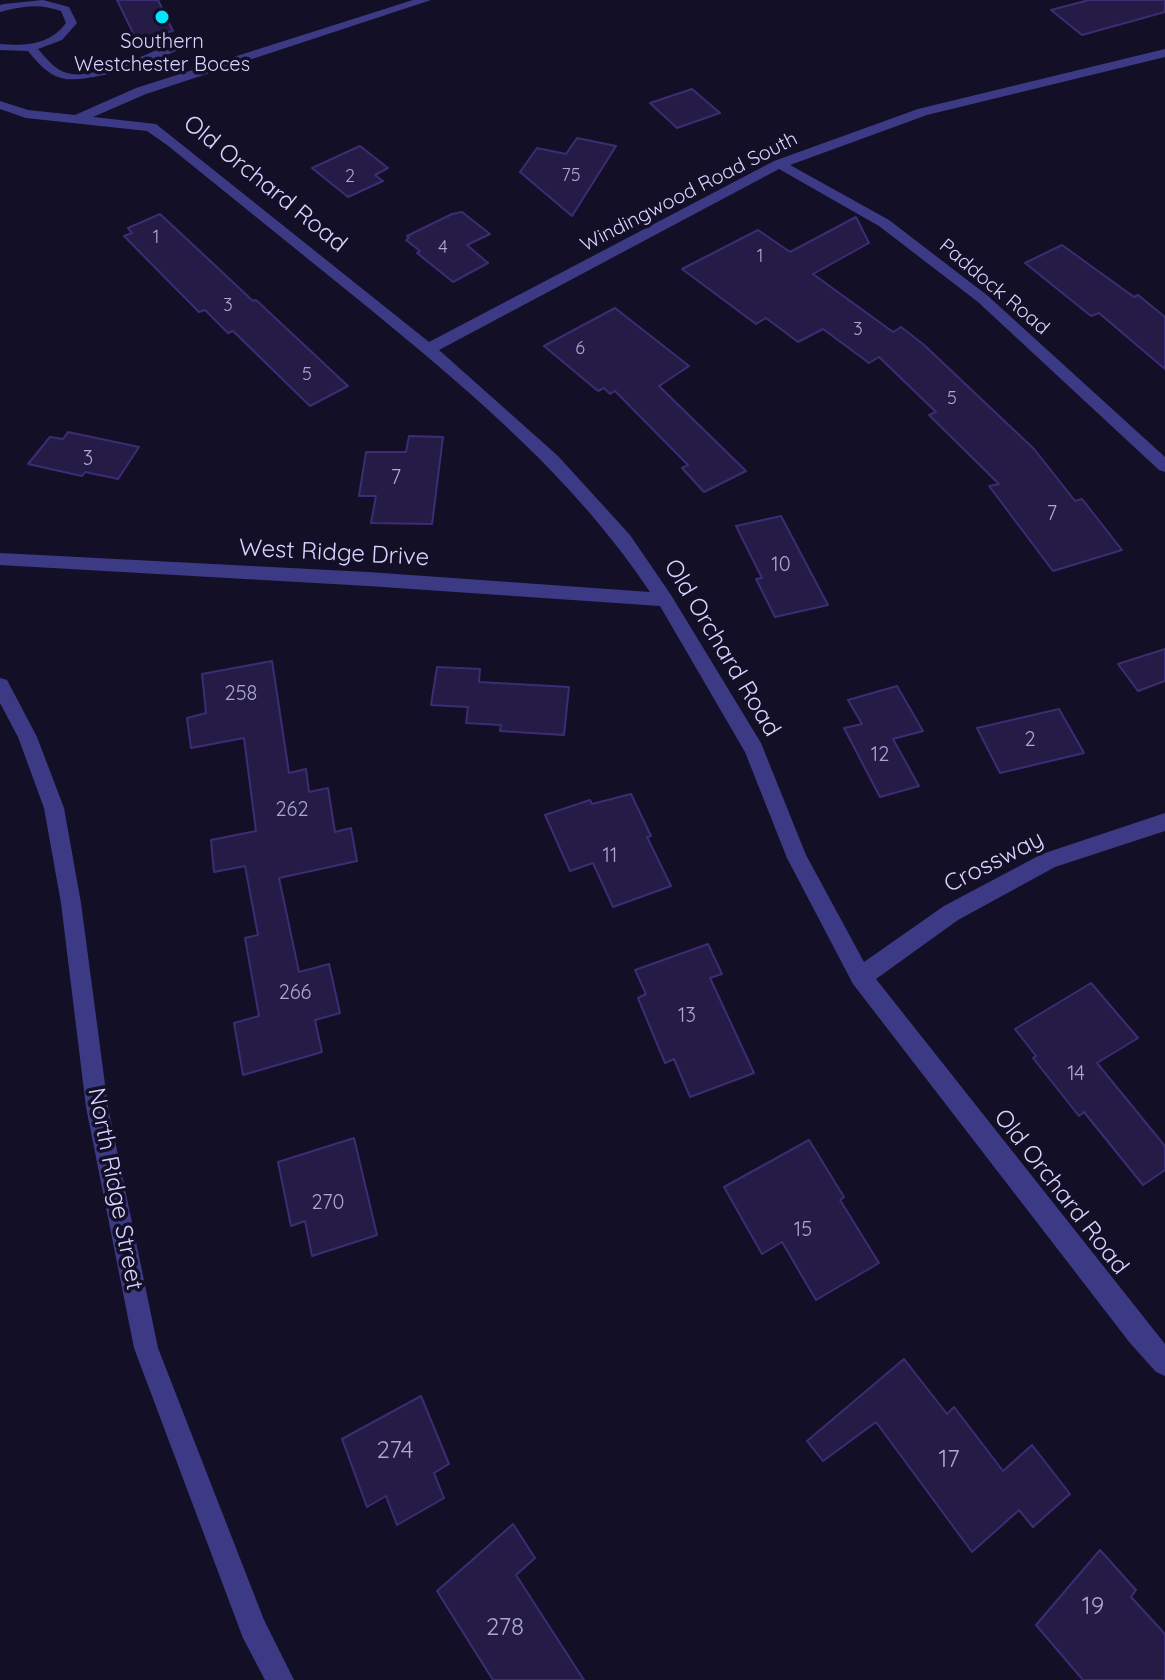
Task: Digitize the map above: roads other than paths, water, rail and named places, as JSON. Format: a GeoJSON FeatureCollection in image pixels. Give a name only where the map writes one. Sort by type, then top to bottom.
{"type":"FeatureCollection","features":[{"type":"Feature","properties":{"kind":"street"},"geometry":{"type":"LineString","coordinates":[[77,119],[141,91],[425,0]]}},
{"type":"Feature","properties":{"kind":"street","name":"Windingwood Road South"},"geometry":{"type":"LineString","coordinates":[[428,349],[779,164],[923,112],[1162,57]]}},
{"type":"Feature","properties":{"kind":"street","name":"Old Orchard Road"},"geometry":{"type":"LineString","coordinates":[[0,105],[26,114],[151,127],[428,349],[552,460],[624,539],[665,600],[754,749],[797,858],[861,977],[1129,1322],[1165,1363]]}},
{"type":"Feature","properties":{"kind":"street","name":"Paddock Road"},"geometry":{"type":"LineString","coordinates":[[779,164],[884,223],[983,299],[1165,466]]}},
{"type":"Feature","properties":{"kind":"street","name":"West Ridge Drive"},"geometry":{"type":"LineString","coordinates":[[0,559],[368,579],[665,600]]}},
{"type":"Feature","properties":{"kind":"street","name":"North Ridge Street"},"geometry":{"type":"LineString","coordinates":[[0,685],[27,737],[54,808],[71,903],[97,1107],[146,1348],[253,1628],[280,1680]]}},
{"type":"Feature","properties":{"kind":"street","name":"Crossway"},"geometry":{"type":"LineString","coordinates":[[861,977],[951,913],[1049,860],[1165,822]]}},
{"type":"Feature","properties":{"kind":"lane"},"geometry":{"type":"LineString","coordinates":[[0,9],[43,2],[65,9],[71,15],[72,23],[58,38],[31,48],[0,47]]}},
{"type":"Feature","properties":{"kind":"lane"},"geometry":{"type":"LineString","coordinates":[[31,48],[56,72],[69,77],[108,69],[190,40]]}},
{"type":"Feature","properties":{"kind":"place","name":"Southern Westchester Boces"},"geometry":{"type":"Point","coordinates":[162,17]}}]}
